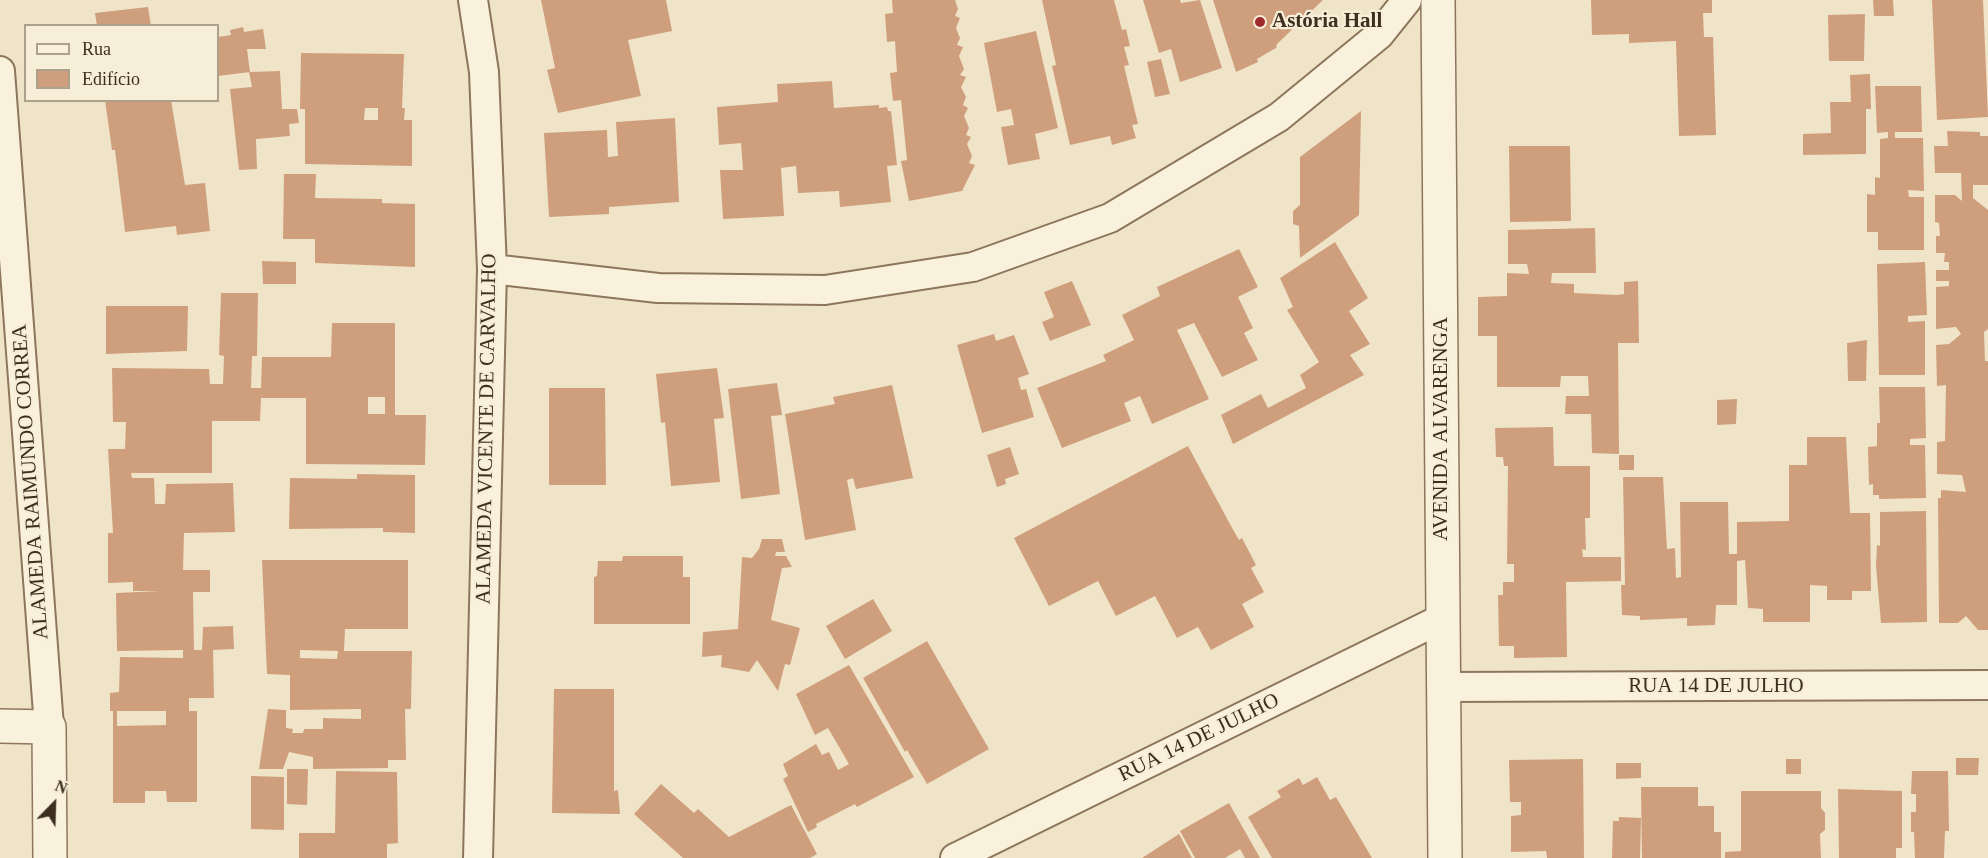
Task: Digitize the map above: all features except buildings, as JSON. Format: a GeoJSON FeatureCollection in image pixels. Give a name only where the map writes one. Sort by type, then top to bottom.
{"type":"FeatureCollection","features":[{"type":"Feature","properties":{"kind":"street","name":"ALAMEDA VICENTE DE CARVALHO"},"geometry":{"type":"LineString","coordinates":[[473,0],[484,72],[492,269],[478,858]]}},
{"type":"Feature","properties":{"kind":"street"},"geometry":{"type":"LineString","coordinates":[[492,269],[658,288],[825,290],[973,267],[1110,218],[1279,117],[1379,35],[1407,0]]}},
{"type":"Feature","properties":{"kind":"street","name":"AVENIDA ALVARENGA"},"geometry":{"type":"LineString","coordinates":[[1438,0],[1445,858]]}},
{"type":"Feature","properties":{"kind":"street","name":"ALAMEDA RAIMUNDO CORREA"},"geometry":{"type":"LineString","coordinates":[[0,71],[49,727],[50,858]]}},
{"type":"Feature","properties":{"kind":"street","name":"RUA 14 DE JULHO"},"geometry":{"type":"LineString","coordinates":[[955,858],[1443,618]]}},
{"type":"Feature","properties":{"kind":"street","name":"RUA 14 DE JULHO"},"geometry":{"type":"LineString","coordinates":[[1443,687],[1988,685]]}},
{"type":"Feature","properties":{"kind":"street"},"geometry":{"type":"LineString","coordinates":[[0,726],[49,727]]}},
{"type":"Feature","properties":{"kind":"place","name":"Astória Hall"},"geometry":{"type":"Point","coordinates":[1260,22]}}]}
